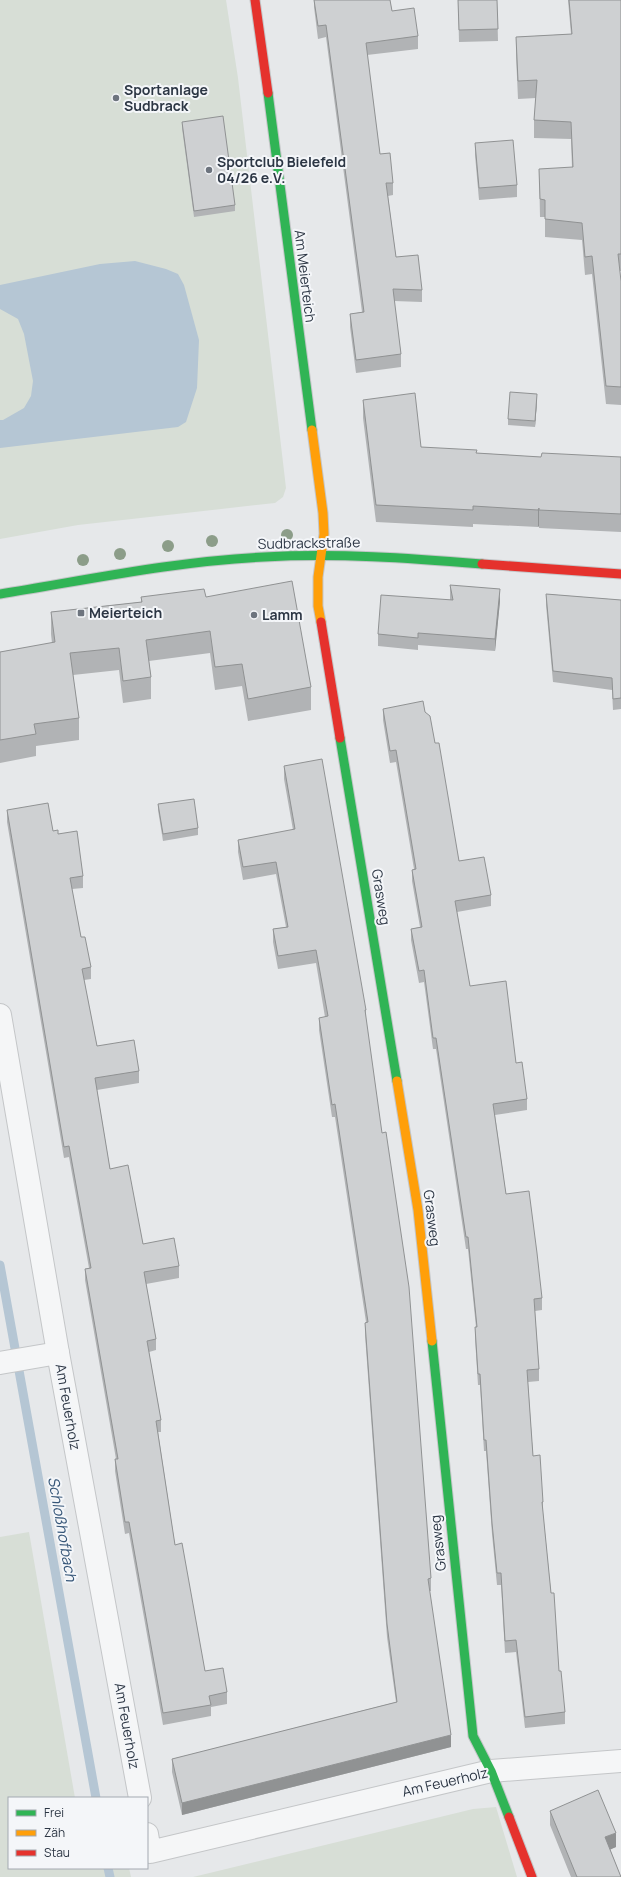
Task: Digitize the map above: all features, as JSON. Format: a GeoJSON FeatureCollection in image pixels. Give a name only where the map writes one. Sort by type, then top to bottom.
{"type":"FeatureCollection","features":[{"type":"Feature","properties":{"kind":"street","name":"Am Meierteich"},"geometry":{"type":"LineString","coordinates":[[255,0],[323,513],[322,555]]}},
{"type":"Feature","properties":{"kind":"street","name":"Sudbrackstraße"},"geometry":{"type":"LineString","coordinates":[[0,594],[203,562],[262,557],[322,555],[377,556],[621,574]]}},
{"type":"Feature","properties":{"kind":"street","name":"Grasweg"},"geometry":{"type":"LineString","coordinates":[[322,555],[318,577],[318,606],[418,1210],[472,1736],[491,1771],[532,1877]]}},
{"type":"Feature","properties":{"kind":"street","name":"Am Feuerholz"},"geometry":{"type":"LineString","coordinates":[[0,1015],[58,1353],[140,1797]]}},
{"type":"Feature","properties":{"kind":"street"},"geometry":{"type":"LineString","coordinates":[[3,1363],[58,1353]]}},
{"type":"Feature","properties":{"kind":"street","name":"Am Feuerholz"},"geometry":{"type":"LineString","coordinates":[[148,1840],[150,1852],[491,1771],[621,1761]]}},
{"type":"Feature","properties":{"kind":"shaded area"},"geometry":{"type":"Polygon","coordinates":[[[0,0],[226,0],[238,78],[286,488],[283,497],[275,503],[78,525],[0,539],[0,0]]]}},
{"type":"Feature","properties":{"kind":"shaded area"},"geometry":{"type":"Polygon","coordinates":[[[29,1532],[75,1797],[8,1797],[8,1869],[129,1869],[131,1877],[0,1877],[0,1537],[29,1532]]]}},
{"type":"Feature","properties":{"kind":"shaded area"},"geometry":{"type":"Polygon","coordinates":[[[496,1807],[517,1877],[193,1877],[473,1809],[496,1807]]]}},
{"type":"Feature","properties":{"kind":"water"},"geometry":{"type":"Polygon","coordinates":[[[135,261],[166,269],[178,274],[184,285],[199,340],[197,388],[186,422],[178,427],[0,448],[0,420],[3,420],[24,408],[31,396],[33,381],[24,334],[18,319],[0,309],[0,285],[100,264],[135,261]]]}},
{"type":"Feature","properties":{"kind":"building"},"geometry":{"type":"Polygon","coordinates":[[[314,0],[390,0],[392,11],[414,8],[418,36],[366,43],[380,154],[390,153],[393,183],[386,183],[396,257],[418,255],[422,290],[393,289],[401,354],[356,360],[350,314],[364,312],[326,25],[318,26],[314,0]]]}},
{"type":"Feature","properties":{"kind":"building"},"geometry":{"type":"Polygon","coordinates":[[[458,0],[497,0],[498,29],[459,30],[458,0]]]}},
{"type":"Feature","properties":{"kind":"building"},"geometry":{"type":"Polygon","coordinates":[[[569,0],[621,0],[621,254],[618,254],[621,281],[621,387],[606,386],[592,256],[585,257],[582,223],[545,219],[545,200],[540,199],[539,169],[573,167],[571,122],[534,120],[537,80],[518,81],[516,37],[572,34],[569,0]]]}},
{"type":"Feature","properties":{"kind":"building","name":"Sportclub Bielefeld 04/26 e.V."},"geometry":{"type":"Polygon","coordinates":[[[223,116],[235,205],[194,211],[182,122],[223,116]]]}},
{"type":"Feature","properties":{"kind":"building"},"geometry":{"type":"Polygon","coordinates":[[[513,140],[517,185],[479,188],[475,143],[513,140]]]}},
{"type":"Feature","properties":{"kind":"building"},"geometry":{"type":"Polygon","coordinates":[[[510,392],[537,394],[535,421],[508,419],[510,392]]]}},
{"type":"Feature","properties":{"kind":"building"},"geometry":{"type":"Polygon","coordinates":[[[415,393],[421,447],[477,450],[476,453],[541,457],[542,453],[621,457],[621,514],[539,510],[539,508],[538,510],[473,506],[473,510],[376,505],[363,400],[415,393]]]}},
{"type":"Feature","properties":{"kind":"building"},"geometry":{"type":"Polygon","coordinates":[[[292,581],[311,687],[248,699],[242,664],[215,667],[210,631],[146,640],[151,677],[123,681],[119,648],[70,653],[79,718],[34,724],[36,734],[0,740],[0,652],[55,642],[51,612],[142,602],[141,597],[204,589],[206,597],[292,581]]]}},
{"type":"Feature","properties":{"kind":"building"},"geometry":{"type":"Polygon","coordinates":[[[450,585],[500,589],[495,639],[418,633],[418,638],[378,634],[381,595],[453,600],[450,585]]]}},
{"type":"Feature","properties":{"kind":"building"},"geometry":{"type":"Polygon","coordinates":[[[546,594],[621,600],[621,698],[613,699],[612,678],[553,671],[546,594]]]}},
{"type":"Feature","properties":{"kind":"building"},"geometry":{"type":"Polygon","coordinates":[[[423,701],[425,712],[430,716],[435,743],[439,743],[459,861],[484,857],[491,895],[455,901],[470,986],[506,981],[516,1063],[522,1062],[527,1099],[493,1104],[506,1194],[529,1191],[537,1253],[542,1298],[534,1299],[539,1369],[527,1370],[533,1456],[540,1455],[542,1502],[551,1593],[554,1593],[559,1671],[561,1671],[565,1712],[525,1717],[516,1640],[505,1641],[501,1573],[497,1573],[486,1440],[484,1440],[480,1374],[478,1374],[475,1327],[477,1327],[468,1237],[466,1237],[436,1038],[433,1038],[424,970],[419,971],[411,929],[422,927],[412,870],[416,869],[396,750],[390,751],[383,709],[423,701]]]}},
{"type":"Feature","properties":{"kind":"building"},"geometry":{"type":"Polygon","coordinates":[[[322,759],[366,1010],[382,1133],[386,1132],[409,1287],[431,1578],[428,1579],[451,1735],[182,1803],[172,1759],[397,1702],[387,1624],[365,1323],[368,1322],[335,1104],[332,1105],[319,1018],[328,1016],[316,950],[278,956],[273,929],[288,927],[276,862],[243,867],[238,840],[295,829],[284,766],[322,759]]]}},
{"type":"Feature","properties":{"kind":"building"},"geometry":{"type":"Polygon","coordinates":[[[194,799],[198,828],[163,834],[158,804],[194,799]]]}},
{"type":"Feature","properties":{"kind":"building"},"geometry":{"type":"Polygon","coordinates":[[[48,803],[53,831],[58,830],[58,834],[77,831],[83,876],[70,878],[81,937],[85,937],[91,967],[82,969],[97,1046],[134,1040],[139,1071],[95,1078],[110,1169],[128,1165],[143,1244],[174,1238],[179,1266],[144,1272],[156,1339],[147,1341],[161,1420],[156,1421],[175,1545],[182,1543],[205,1671],[223,1668],[227,1692],[209,1696],[211,1705],[163,1713],[129,1522],[125,1522],[115,1459],[118,1459],[85,1269],[91,1268],[69,1146],[64,1147],[7,810],[48,803]]]}},
{"type":"Feature","properties":{"kind":"building"},"geometry":{"type":"Polygon","coordinates":[[[598,1790],[616,1833],[605,1837],[621,1877],[577,1877],[550,1811],[598,1790]]]}},
{"type":"Feature","properties":{"kind":"waterway","name":"Schloßhofbach"},"geometry":{"type":"LineString","coordinates":[[0,1265],[96,1797]]}},
{"type":"Feature","properties":{"kind":"waterway","name":"Schloßhofbach"},"geometry":{"type":"LineString","coordinates":[[108,1869],[110,1877]]}},
{"type":"Feature","properties":{"kind":"traffic: fast"},"geometry":{"type":"LineString","coordinates":[[268,93],[312,430]]}},
{"type":"Feature","properties":{"kind":"traffic: fast"},"geometry":{"type":"LineString","coordinates":[[0,594],[99,577],[198,562],[231,559],[291,556],[346,556],[482,564]]}},
{"type":"Feature","properties":{"kind":"traffic: fast"},"geometry":{"type":"LineString","coordinates":[[340,738],[397,1081]]}},
{"type":"Feature","properties":{"kind":"traffic: fast"},"geometry":{"type":"LineString","coordinates":[[432,1341],[473,1736],[491,1771],[509,1817]]}},
{"type":"Feature","properties":{"kind":"traffic: slow"},"geometry":{"type":"LineString","coordinates":[[312,430],[323,513],[324,534],[318,577],[318,606],[321,622]]}},
{"type":"Feature","properties":{"kind":"traffic: slow"},"geometry":{"type":"LineString","coordinates":[[397,1081],[418,1210],[432,1341]]}},
{"type":"Feature","properties":{"kind":"traffic: jam"},"geometry":{"type":"LineString","coordinates":[[255,0],[268,93]]}},
{"type":"Feature","properties":{"kind":"traffic: jam"},"geometry":{"type":"LineString","coordinates":[[482,564],[621,574]]}},
{"type":"Feature","properties":{"kind":"traffic: jam"},"geometry":{"type":"LineString","coordinates":[[321,622],[340,738]]}},
{"type":"Feature","properties":{"kind":"traffic: jam"},"geometry":{"type":"LineString","coordinates":[[509,1817],[532,1877]]}},
{"type":"Feature","properties":{"kind":"place","name":"Sportanlage Sudbrack"},"geometry":{"type":"Point","coordinates":[116,98]}},
{"type":"Feature","properties":{"kind":"place","name":"Sportclub Bielefeld 04/26 e.V."},"geometry":{"type":"Point","coordinates":[209,170]}},
{"type":"Feature","properties":{"kind":"place","name":"Meierteich"},"geometry":{"type":"Point","coordinates":[81,613]}},
{"type":"Feature","properties":{"kind":"place","name":"Lamm"},"geometry":{"type":"Point","coordinates":[254,615]}}]}
